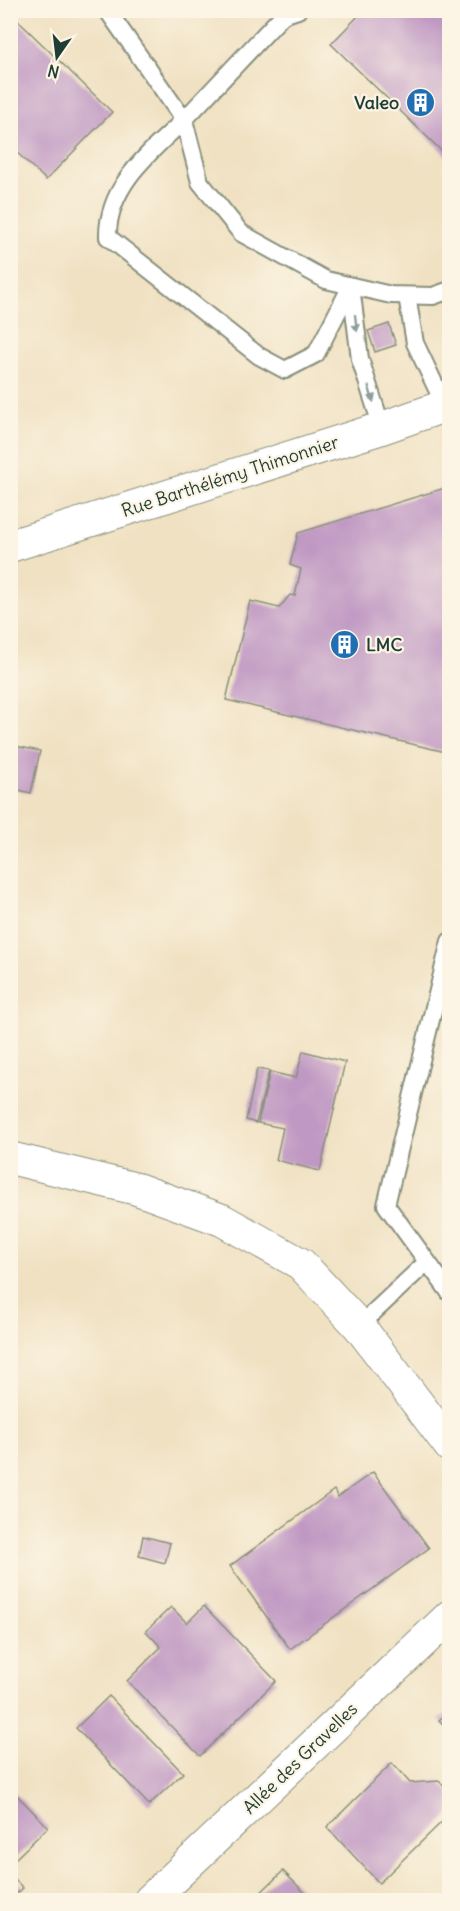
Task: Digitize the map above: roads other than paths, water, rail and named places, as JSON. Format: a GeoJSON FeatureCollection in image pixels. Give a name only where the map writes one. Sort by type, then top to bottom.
{"type":"FeatureCollection","features":[{"type":"Feature","properties":{"kind":"street","name":"Rue Barthélémy Thimonnier"},"geometry":{"type":"LineString","coordinates":[[10,546],[381,429],[447,405]]}},
{"type":"Feature","properties":{"kind":"street"},"geometry":{"type":"LineString","coordinates":[[10,1158],[137,1189],[222,1220],[301,1264],[359,1326],[450,1446]]}},
{"type":"Feature","properties":{"kind":"street","name":"Allée des Gravelles"},"geometry":{"type":"LineString","coordinates":[[150,1900],[450,1616]]}},
{"type":"Feature","properties":{"kind":"lane"},"geometry":{"type":"LineString","coordinates":[[107,10],[184,120],[200,182],[241,233],[326,280],[391,295],[433,296],[450,290]]}},
{"type":"Feature","properties":{"kind":"lane"},"geometry":{"type":"LineString","coordinates":[[297,10],[283,15],[184,120],[149,153],[120,189],[108,216],[108,237],[259,356],[285,370],[316,354],[351,286]]}},
{"type":"Feature","properties":{"kind":"lane"},"geometry":{"type":"LineString","coordinates":[[351,286],[360,359],[381,429]]}},
{"type":"Feature","properties":{"kind":"lane"},"geometry":{"type":"LineString","coordinates":[[407,296],[415,343],[447,405]]}},
{"type":"Feature","properties":{"kind":"lane"},"geometry":{"type":"LineString","coordinates":[[450,941],[386,1205],[450,1293]]}},
{"type":"Feature","properties":{"kind":"lane"},"geometry":{"type":"LineString","coordinates":[[359,1326],[427,1262]]}},
{"type":"Feature","properties":{"kind":"place","name":"Valeo"},"geometry":{"type":"Point","coordinates":[420,102]}},
{"type":"Feature","properties":{"kind":"place","name":"LMC"},"geometry":{"type":"Point","coordinates":[345,644]}}]}
